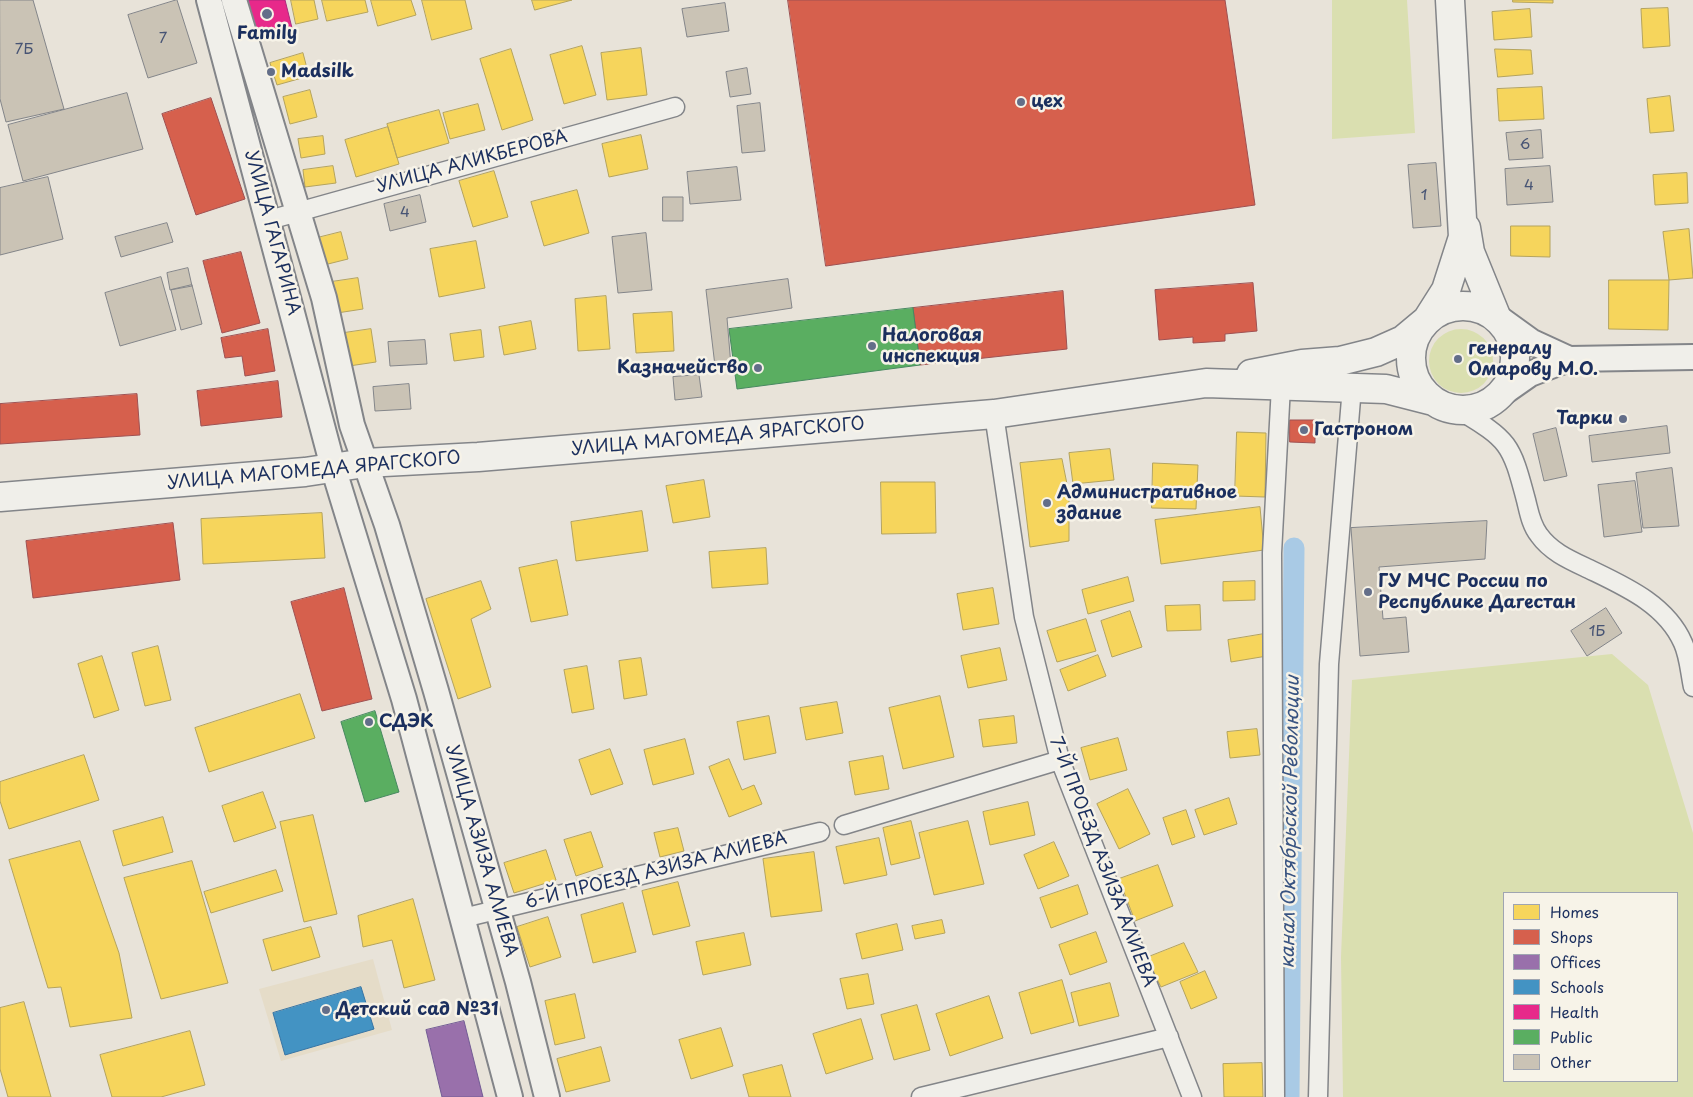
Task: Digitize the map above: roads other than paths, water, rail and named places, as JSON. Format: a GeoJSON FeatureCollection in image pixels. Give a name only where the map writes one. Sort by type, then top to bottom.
{"type":"FeatureCollection","features":[{"type":"Feature","properties":{"kind":"main road","name":"УЛИЦА ГАГАРИНА"},"geometry":{"type":"LineString","coordinates":[[209,0],[269,220],[333,467]]}},
{"type":"Feature","properties":{"kind":"main road","name":"УЛИЦА ГАГАРИНА"},"geometry":{"type":"LineString","coordinates":[[234,0],[324,298],[352,425],[365,463]]}},
{"type":"Feature","properties":{"kind":"main road"},"geometry":{"type":"LineString","coordinates":[[1451,0],[1464,237],[1446,290],[1412,345],[1411,364],[1416,382],[1433,401],[1459,410],[1472,410],[1487,405],[1530,374],[1569,359],[1693,356]]}},
{"type":"Feature","properties":{"kind":"main road"},"geometry":{"type":"LineString","coordinates":[[1451,0],[1467,238],[1470,252],[1496,316],[1512,340],[1515,357],[1512,378],[1500,395]]}},
{"type":"Feature","properties":{"kind":"main road"},"geometry":{"type":"LineString","coordinates":[[1206,383],[1302,364],[1340,362],[1376,352],[1403,340],[1427,320],[1445,309],[1460,306],[1480,309],[1496,316],[1532,342],[1569,359]]}},
{"type":"Feature","properties":{"kind":"main road","name":"УЛИЦА МАГОМЕДА ЯРАГСКОГО"},"geometry":{"type":"LineString","coordinates":[[0,497],[295,472],[365,463],[478,457],[994,414],[1206,383],[1386,389],[1433,401]]}},
{"type":"Feature","properties":{"kind":"main road","name":"УЛИЦА АЗИЗА АЛИЕВА"},"geometry":{"type":"LineString","coordinates":[[365,463],[387,525],[436,690],[518,982],[548,1097]]}},
{"type":"Feature","properties":{"kind":"main road","name":"УЛИЦА АЗИЗА АЛИЕВА"},"geometry":{"type":"LineString","coordinates":[[333,467],[404,699],[510,1097]]}},
{"type":"Feature","properties":{"kind":"street","name":"УЛИЦА АЛИКБЕРОВА"},"geometry":{"type":"LineString","coordinates":[[269,220],[296,210],[675,107]]}},
{"type":"Feature","properties":{"kind":"street"},"geometry":{"type":"LineString","coordinates":[[1275,1097],[1272,553],[1280,386]]}},
{"type":"Feature","properties":{"kind":"street"},"geometry":{"type":"LineString","coordinates":[[1318,1097],[1329,664],[1352,387]]}},
{"type":"Feature","properties":{"kind":"street"},"geometry":{"type":"LineString","coordinates":[[1459,410],[1492,430],[1509,446],[1520,471],[1531,522],[1538,534],[1549,546],[1561,556],[1645,598],[1666,619],[1682,642],[1693,687]]}},
{"type":"Feature","properties":{"kind":"street","name":"7-Й ПРОЕЗД АЗИЗА АЛИЕВА"},"geometry":{"type":"LineString","coordinates":[[994,414],[1024,617],[1060,760],[1192,1097]]}},
{"type":"Feature","properties":{"kind":"street"},"geometry":{"type":"LineString","coordinates":[[844,825],[1060,760]]}},
{"type":"Feature","properties":{"kind":"street","name":"6-Й ПРОЕЗД АЗИЗА АЛИЕВА"},"geometry":{"type":"LineString","coordinates":[[463,918],[820,832]]}},
{"type":"Feature","properties":{"kind":"street"},"geometry":{"type":"LineString","coordinates":[[922,1097],[1169,1037]]}},
{"type":"Feature","properties":{"kind":"waterway","name":"канал Октябрьской Революции"},"geometry":{"type":"LineString","coordinates":[[1289,1097],[1294,548]]}},
{"type":"Feature","properties":{"kind":"place","name":"Family"},"geometry":{"type":"Point","coordinates":[267,14]}},
{"type":"Feature","properties":{"kind":"place","name":"Madsilk"},"geometry":{"type":"Point","coordinates":[271,72]}},
{"type":"Feature","properties":{"kind":"place","name":"цех"},"geometry":{"type":"Point","coordinates":[1021,102]}},
{"type":"Feature","properties":{"kind":"place","name":"Налоговая инспекция"},"geometry":{"type":"Point","coordinates":[872,346]}},
{"type":"Feature","properties":{"kind":"place","name":"генералу Омарову М.О."},"geometry":{"type":"Point","coordinates":[1458,359]}},
{"type":"Feature","properties":{"kind":"place","name":"Казначейство"},"geometry":{"type":"Point","coordinates":[758,368]}},
{"type":"Feature","properties":{"kind":"place","name":"Тарки"},"geometry":{"type":"Point","coordinates":[1623,419]}},
{"type":"Feature","properties":{"kind":"place","name":"Гастроном"},"geometry":{"type":"Point","coordinates":[1304,430]}},
{"type":"Feature","properties":{"kind":"place","name":"Административное здание"},"geometry":{"type":"Point","coordinates":[1047,503]}},
{"type":"Feature","properties":{"kind":"place","name":"ГУ МЧС России по Республике Дагестан"},"geometry":{"type":"Point","coordinates":[1368,592]}},
{"type":"Feature","properties":{"kind":"place","name":"СДЭК"},"geometry":{"type":"Point","coordinates":[369,722]}},
{"type":"Feature","properties":{"kind":"place","name":"Детский сад №31"},"geometry":{"type":"Point","coordinates":[326,1010]}}]}
